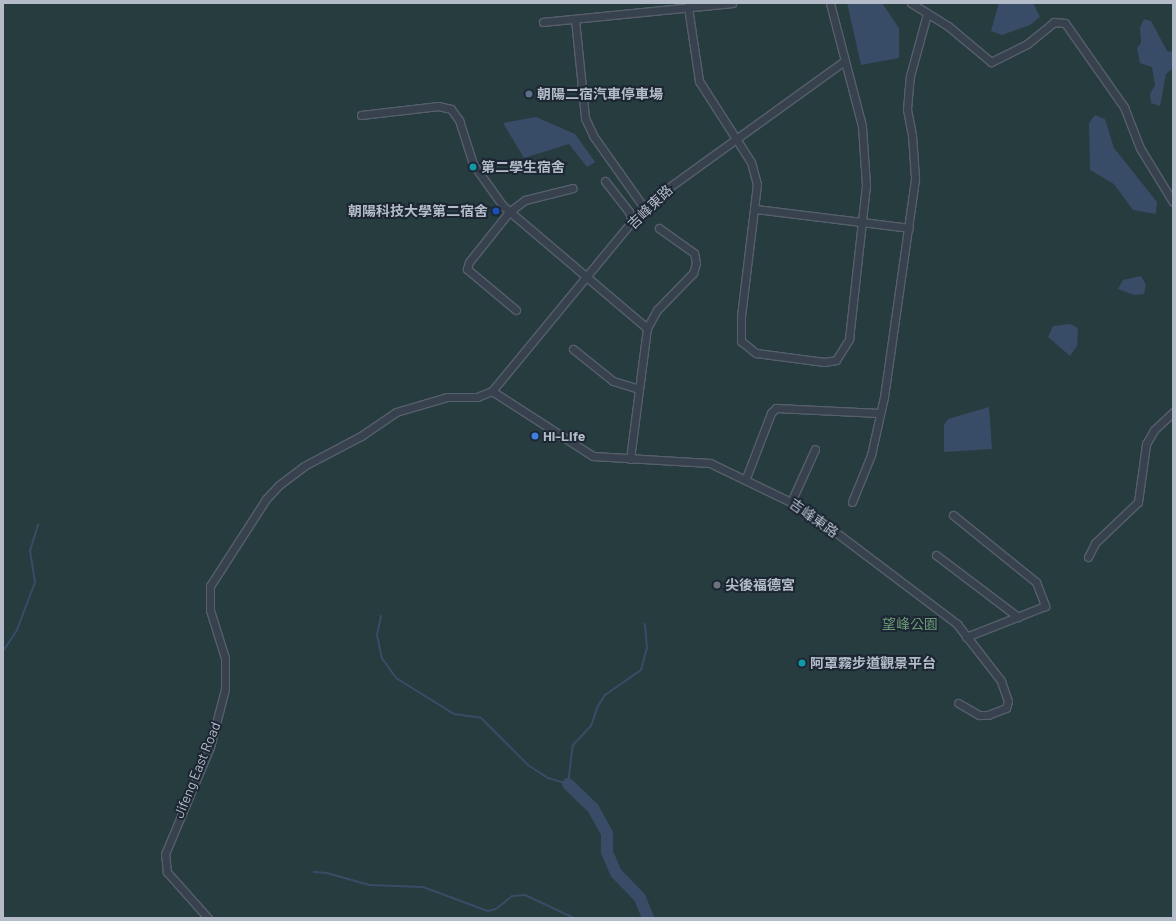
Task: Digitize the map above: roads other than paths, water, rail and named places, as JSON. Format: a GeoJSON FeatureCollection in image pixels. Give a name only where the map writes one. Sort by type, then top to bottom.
{"type":"FeatureCollection","features":[{"type":"Feature","properties":{"kind":"street"},"geometry":{"type":"LineString","coordinates":[[543,22],[732,3]]}},
{"type":"Feature","properties":{"kind":"street"},"geometry":{"type":"LineString","coordinates":[[688,7],[694,67],[699,81],[736,138],[755,172],[755,209],[741,316],[741,341],[756,353],[824,362],[836,360],[844,350],[848,339],[862,222],[866,159],[858,104],[844,61],[830,3]]}},
{"type":"Feature","properties":{"kind":"street"},"geometry":{"type":"LineString","coordinates":[[912,3],[948,26],[991,62],[1027,44],[1054,22],[1065,23],[1124,107],[1140,148],[1173,202]]}},
{"type":"Feature","properties":{"kind":"street"},"geometry":{"type":"LineString","coordinates":[[852,502],[870,455],[884,397],[909,228],[914,178],[907,102],[910,76],[927,14]]}},
{"type":"Feature","properties":{"kind":"street"},"geometry":{"type":"LineString","coordinates":[[575,19],[585,118],[594,137],[645,209]]}},
{"type":"Feature","properties":{"kind":"street","name":"吉峰東路"},"geometry":{"type":"LineString","coordinates":[[844,61],[683,176],[632,221],[492,391],[593,456],[710,463],[746,478],[805,509],[957,624],[1001,681],[1008,701],[1002,711],[988,716],[979,715],[958,703]]}},
{"type":"Feature","properties":{"kind":"street"},"geometry":{"type":"LineString","coordinates":[[361,115],[438,106],[451,109],[459,120],[474,164],[509,212],[647,328]]}},
{"type":"Feature","properties":{"kind":"street"},"geometry":{"type":"LineString","coordinates":[[605,181],[632,221]]}},
{"type":"Feature","properties":{"kind":"street"},"geometry":{"type":"LineString","coordinates":[[516,310],[467,269],[482,244],[509,212],[525,200],[573,188]]}},
{"type":"Feature","properties":{"kind":"street"},"geometry":{"type":"LineString","coordinates":[[755,209],[909,228]]}},
{"type":"Feature","properties":{"kind":"street"},"geometry":{"type":"LineString","coordinates":[[630,459],[647,328],[656,310],[693,273],[696,262],[694,253],[658,228]]}},
{"type":"Feature","properties":{"kind":"street"},"geometry":{"type":"LineString","coordinates":[[574,349],[613,381],[639,389]]}},
{"type":"Feature","properties":{"kind":"street"},"geometry":{"type":"LineString","coordinates":[[208,918],[167,872],[165,854],[210,747],[226,689],[225,658],[209,599],[210,586],[216,574],[266,499],[279,485],[304,466],[361,436],[396,412],[447,397],[477,397],[492,391]]}},
{"type":"Feature","properties":{"kind":"street"},"geometry":{"type":"LineString","coordinates":[[746,478],[771,412],[776,408],[879,414]]}},
{"type":"Feature","properties":{"kind":"street"},"geometry":{"type":"LineString","coordinates":[[1088,557],[1095,543],[1138,502],[1146,444],[1154,430],[1173,412]]}},
{"type":"Feature","properties":{"kind":"street"},"geometry":{"type":"LineString","coordinates":[[791,502],[815,449]]}},
{"type":"Feature","properties":{"kind":"street"},"geometry":{"type":"LineString","coordinates":[[953,515],[1036,582],[1045,606],[966,637]]}},
{"type":"Feature","properties":{"kind":"street"},"geometry":{"type":"LineString","coordinates":[[936,554],[1018,616]]}},
{"type":"Feature","properties":{"kind":"water"},"geometry":{"type":"Polygon","coordinates":[[[847,3],[882,3],[899,28],[899,58],[861,65],[847,3]]]}},
{"type":"Feature","properties":{"kind":"water"},"geometry":{"type":"Polygon","coordinates":[[[999,3],[1033,3],[1040,17],[1030,25],[1002,35],[991,31],[999,3]]]}},
{"type":"Feature","properties":{"kind":"water"},"geometry":{"type":"Polygon","coordinates":[[[1144,19],[1151,21],[1167,51],[1173,52],[1173,68],[1166,74],[1160,106],[1151,103],[1150,94],[1155,85],[1152,67],[1140,63],[1137,48],[1141,43],[1140,28],[1144,19]]]}},
{"type":"Feature","properties":{"kind":"water"},"geometry":{"type":"Polygon","coordinates":[[[1095,115],[1105,119],[1114,148],[1157,202],[1156,214],[1133,210],[1114,184],[1090,170],[1089,123],[1095,115]]]}},
{"type":"Feature","properties":{"kind":"water"},"geometry":{"type":"Polygon","coordinates":[[[536,117],[575,134],[595,162],[587,167],[569,144],[524,158],[503,123],[536,117]]]}},
{"type":"Feature","properties":{"kind":"water"},"geometry":{"type":"Polygon","coordinates":[[[1141,276],[1146,285],[1144,294],[1134,295],[1118,289],[1123,280],[1141,276]]]}},
{"type":"Feature","properties":{"kind":"water"},"geometry":{"type":"Polygon","coordinates":[[[1070,324],[1078,328],[1077,346],[1070,356],[1048,337],[1053,326],[1070,324]]]}},
{"type":"Feature","properties":{"kind":"water"},"geometry":{"type":"Polygon","coordinates":[[[989,407],[992,449],[944,452],[944,425],[948,419],[989,407]]]}},
{"type":"Feature","properties":{"kind":"waterway"},"geometry":{"type":"LineString","coordinates":[[3,651],[17,630],[35,582],[30,551],[38,524]]}},
{"type":"Feature","properties":{"kind":"waterway"},"geometry":{"type":"LineString","coordinates":[[381,616],[377,635],[382,658],[396,678],[454,714],[481,718],[528,765],[548,778],[568,784],[573,745],[591,726],[598,706],[605,695],[641,670],[647,648],[645,624]]}},
{"type":"Feature","properties":{"kind":"waterway"},"geometry":{"type":"LineString","coordinates":[[568,784],[593,808],[607,833],[607,852],[616,873],[640,898],[648,918]]}},
{"type":"Feature","properties":{"kind":"waterway"},"geometry":{"type":"LineString","coordinates":[[314,872],[327,873],[369,885],[423,887],[488,911],[496,909],[512,896],[525,895],[574,918]]}},
{"type":"Feature","properties":{"kind":"waterway"},"geometry":{"type":"LineString","coordinates":[[596,918],[618,918]]}},
{"type":"Feature","properties":{"kind":"place","name":"朝陽二宿汽車停車場"},"geometry":{"type":"Point","coordinates":[529,94]}},
{"type":"Feature","properties":{"kind":"place","name":"第二學生宿舍"},"geometry":{"type":"Point","coordinates":[473,167]}},
{"type":"Feature","properties":{"kind":"place","name":"朝陽科技大學第二宿舍"},"geometry":{"type":"Point","coordinates":[496,211]}},
{"type":"Feature","properties":{"kind":"place","name":"Hi-Life"},"geometry":{"type":"Point","coordinates":[535,436]}},
{"type":"Feature","properties":{"kind":"place","name":"尖後福德宮"},"geometry":{"type":"Point","coordinates":[717,585]}},
{"type":"Feature","properties":{"kind":"place","name":"阿罩霧步道觀景平台"},"geometry":{"type":"Point","coordinates":[802,663]}},
{"type":"Feature","properties":{"kind":"park label","name":"望峰公園"},"geometry":{"type":"Point","coordinates":[910,624]}}]}
